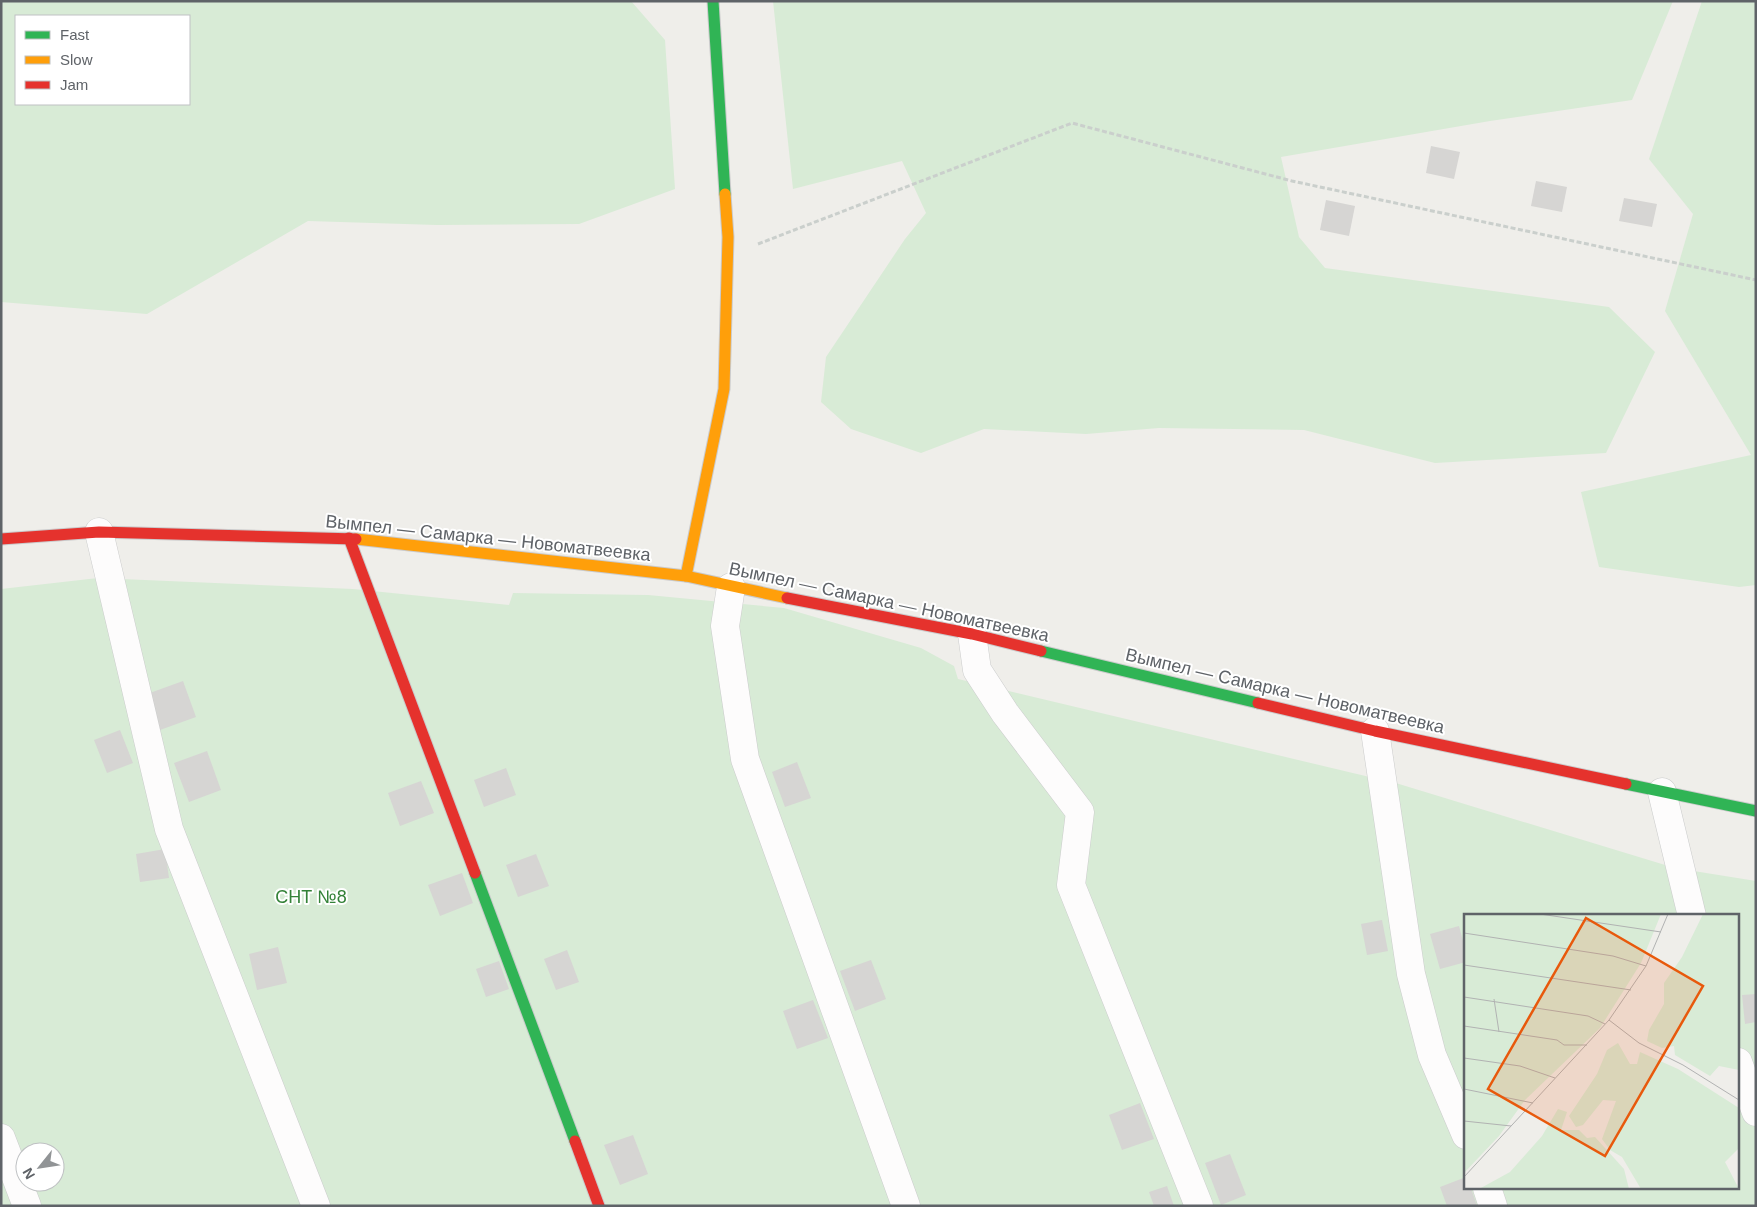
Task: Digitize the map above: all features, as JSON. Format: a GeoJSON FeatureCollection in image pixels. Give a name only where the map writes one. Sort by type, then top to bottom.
{"type":"FeatureCollection","features":[{"type":"Feature","properties":{"kind":"main road"},"geometry":{"type":"LineString","coordinates":[[686,576],[724,389],[728,237],[713,1]]}},
{"type":"Feature","properties":{"kind":"main road","name":"Вымпел — Самарка — Новоматвеевка"},"geometry":{"type":"LineString","coordinates":[[1,539],[99,532],[349,538],[686,576],[731,587],[972,634],[1375,731],[1756,811]]}},
{"type":"Feature","properties":{"kind":"main road"},"geometry":{"type":"LineString","coordinates":[[349,538],[599,1206]]}},
{"type":"Feature","properties":{"kind":"street"},"geometry":{"type":"LineString","coordinates":[[99,532],[169,829],[316,1206]]}},
{"type":"Feature","properties":{"kind":"street"},"geometry":{"type":"LineString","coordinates":[[731,587],[725,626],[745,759],[906,1206]]}},
{"type":"Feature","properties":{"kind":"street"},"geometry":{"type":"LineString","coordinates":[[972,634],[978,670],[1005,712],[1080,812],[1071,884],[1200,1206]]}},
{"type":"Feature","properties":{"kind":"street"},"geometry":{"type":"LineString","coordinates":[[1375,731],[1411,974],[1432,1055],[1464,1130]]}},
{"type":"Feature","properties":{"kind":"street"},"geometry":{"type":"LineString","coordinates":[[1662,792],[1692,914]]}},
{"type":"Feature","properties":{"kind":"street"},"geometry":{"type":"LineString","coordinates":[[1740,1068],[1756,1112]]}},
{"type":"Feature","properties":{"kind":"street"},"geometry":{"type":"LineString","coordinates":[[1,1138],[27,1206]]}},
{"type":"Feature","properties":{"kind":"street"},"geometry":{"type":"LineString","coordinates":[[1488,1190],[1494,1206]]}},
{"type":"Feature","properties":{"kind":"path"},"geometry":{"type":"LineString","coordinates":[[727,256],[1072,124],[1292,182],[1756,280]]}},
{"type":"Feature","properties":{"kind":"green space"},"geometry":{"type":"Polygon","coordinates":[[[1,1],[631,1],[665,40],[675,189],[579,224],[437,225],[308,221],[147,314],[1,302],[1,1]]]}},
{"type":"Feature","properties":{"kind":"green space"},"geometry":{"type":"Polygon","coordinates":[[[773,1],[1673,1],[1632,100],[1490,121],[1281,157],[1299,237],[1325,268],[1609,307],[1655,352],[1606,453],[1435,463],[1304,430],[1159,428],[1086,434],[984,429],[921,453],[851,429],[821,402],[826,357],[905,239],[926,213],[902,161],[793,189],[773,1]]]}},
{"type":"Feature","properties":{"kind":"green space"},"geometry":{"type":"Polygon","coordinates":[[[1702,1],[1756,1],[1756,585],[1739,587],[1599,567],[1581,492],[1751,455],[1665,311],[1693,214],[1649,159],[1702,1]]]}},
{"type":"Feature","properties":{"kind":"green space","name":"СНТ №8"},"geometry":{"type":"Polygon","coordinates":[[[98,578],[353,589],[509,605],[513,593],[648,595],[784,608],[921,648],[954,666],[958,679],[1399,784],[1675,868],[1756,881],[1756,1206],[1,1206],[1,589],[98,578]]]}},
{"type":"Feature","properties":{"kind":"building"},"geometry":{"type":"Polygon","coordinates":[[[1431,146],[1460,152],[1454,179],[1426,173],[1431,146]]]}},
{"type":"Feature","properties":{"kind":"building"},"geometry":{"type":"Polygon","coordinates":[[[1536,181],[1567,187],[1562,212],[1531,206],[1536,181]]]}},
{"type":"Feature","properties":{"kind":"building"},"geometry":{"type":"Polygon","coordinates":[[[1624,198],[1657,204],[1652,227],[1619,221],[1624,198]]]}},
{"type":"Feature","properties":{"kind":"building"},"geometry":{"type":"Polygon","coordinates":[[[1326,200],[1355,206],[1349,236],[1320,230],[1326,200]]]}},
{"type":"Feature","properties":{"kind":"building"},"geometry":{"type":"Polygon","coordinates":[[[183,681],[196,717],[160,730],[147,694],[183,681]]]}},
{"type":"Feature","properties":{"kind":"building"},"geometry":{"type":"Polygon","coordinates":[[[120,730],[133,763],[107,773],[94,740],[120,730]]]}},
{"type":"Feature","properties":{"kind":"building"},"geometry":{"type":"Polygon","coordinates":[[[207,751],[221,790],[189,802],[174,763],[207,751]]]}},
{"type":"Feature","properties":{"kind":"building"},"geometry":{"type":"Polygon","coordinates":[[[797,762],[811,798],[785,807],[772,772],[797,762]]]}},
{"type":"Feature","properties":{"kind":"building"},"geometry":{"type":"Polygon","coordinates":[[[506,768],[516,795],[484,807],[474,780],[506,768]]]}},
{"type":"Feature","properties":{"kind":"building"},"geometry":{"type":"Polygon","coordinates":[[[421,781],[434,813],[400,826],[388,793],[421,781]]]}},
{"type":"Feature","properties":{"kind":"building"},"geometry":{"type":"Polygon","coordinates":[[[165,849],[169,878],[140,882],[136,854],[165,849]]]}},
{"type":"Feature","properties":{"kind":"building"},"geometry":{"type":"Polygon","coordinates":[[[536,854],[549,886],[518,897],[506,865],[536,854]]]}},
{"type":"Feature","properties":{"kind":"building"},"geometry":{"type":"Polygon","coordinates":[[[462,873],[473,903],[440,916],[428,885],[462,873]]]}},
{"type":"Feature","properties":{"kind":"building"},"geometry":{"type":"Polygon","coordinates":[[[1382,920],[1388,951],[1367,955],[1361,924],[1382,920]]]}},
{"type":"Feature","properties":{"kind":"building"},"geometry":{"type":"Polygon","coordinates":[[[1459,926],[1464,945],[1464,963],[1440,969],[1430,934],[1459,926]]]}},
{"type":"Feature","properties":{"kind":"building"},"geometry":{"type":"Polygon","coordinates":[[[278,947],[287,983],[257,990],[249,954],[278,947]]]}},
{"type":"Feature","properties":{"kind":"building"},"geometry":{"type":"Polygon","coordinates":[[[567,950],[579,982],[556,990],[544,959],[567,950]]]}},
{"type":"Feature","properties":{"kind":"building"},"geometry":{"type":"Polygon","coordinates":[[[871,960],[886,999],[855,1011],[840,971],[871,960]]]}},
{"type":"Feature","properties":{"kind":"building"},"geometry":{"type":"Polygon","coordinates":[[[499,961],[509,989],[486,997],[476,969],[499,961]]]}},
{"type":"Feature","properties":{"kind":"building"},"geometry":{"type":"Polygon","coordinates":[[[1756,994],[1756,1022],[1745,1024],[1742,995],[1756,994]]]}},
{"type":"Feature","properties":{"kind":"building"},"geometry":{"type":"Polygon","coordinates":[[[813,1000],[828,1038],[797,1049],[783,1011],[813,1000]]]}},
{"type":"Feature","properties":{"kind":"building"},"geometry":{"type":"Polygon","coordinates":[[[1140,1103],[1154,1139],[1122,1150],[1109,1115],[1140,1103]]]}},
{"type":"Feature","properties":{"kind":"building"},"geometry":{"type":"Polygon","coordinates":[[[633,1135],[648,1174],[620,1185],[604,1145],[633,1135]]]}},
{"type":"Feature","properties":{"kind":"building"},"geometry":{"type":"Polygon","coordinates":[[[1230,1154],[1246,1195],[1221,1205],[1205,1163],[1230,1154]]]}},
{"type":"Feature","properties":{"kind":"building"},"geometry":{"type":"Polygon","coordinates":[[[1464,1178],[1464,1190],[1472,1190],[1477,1206],[1447,1206],[1440,1187],[1464,1178]]]}},
{"type":"Feature","properties":{"kind":"building"},"geometry":{"type":"Polygon","coordinates":[[[1167,1186],[1174,1206],[1154,1206],[1149,1192],[1167,1186]]]}},
{"type":"Feature","properties":{"kind":"traffic: fast"},"geometry":{"type":"LineString","coordinates":[[713,1],[725,194]]}},
{"type":"Feature","properties":{"kind":"traffic: fast"},"geometry":{"type":"LineString","coordinates":[[1041,651],[1258,703]]}},
{"type":"Feature","properties":{"kind":"traffic: fast"},"geometry":{"type":"LineString","coordinates":[[1626,784],[1756,811]]}},
{"type":"Feature","properties":{"kind":"traffic: fast"},"geometry":{"type":"LineString","coordinates":[[475,873],[575,1141]]}},
{"type":"Feature","properties":{"kind":"traffic: slow"},"geometry":{"type":"LineString","coordinates":[[686,576],[724,389],[728,237],[725,194]]}},
{"type":"Feature","properties":{"kind":"traffic: slow"},"geometry":{"type":"LineString","coordinates":[[356,539],[686,576],[787,598]]}},
{"type":"Feature","properties":{"kind":"traffic: jam"},"geometry":{"type":"LineString","coordinates":[[1,539],[99,532],[356,539]]}},
{"type":"Feature","properties":{"kind":"traffic: jam"},"geometry":{"type":"LineString","coordinates":[[349,538],[475,873]]}},
{"type":"Feature","properties":{"kind":"traffic: jam"},"geometry":{"type":"LineString","coordinates":[[787,598],[972,634],[1041,651]]}},
{"type":"Feature","properties":{"kind":"traffic: jam"},"geometry":{"type":"LineString","coordinates":[[1258,703],[1375,731],[1626,784]]}},
{"type":"Feature","properties":{"kind":"traffic: jam"},"geometry":{"type":"LineString","coordinates":[[575,1141],[599,1206]]}}]}
